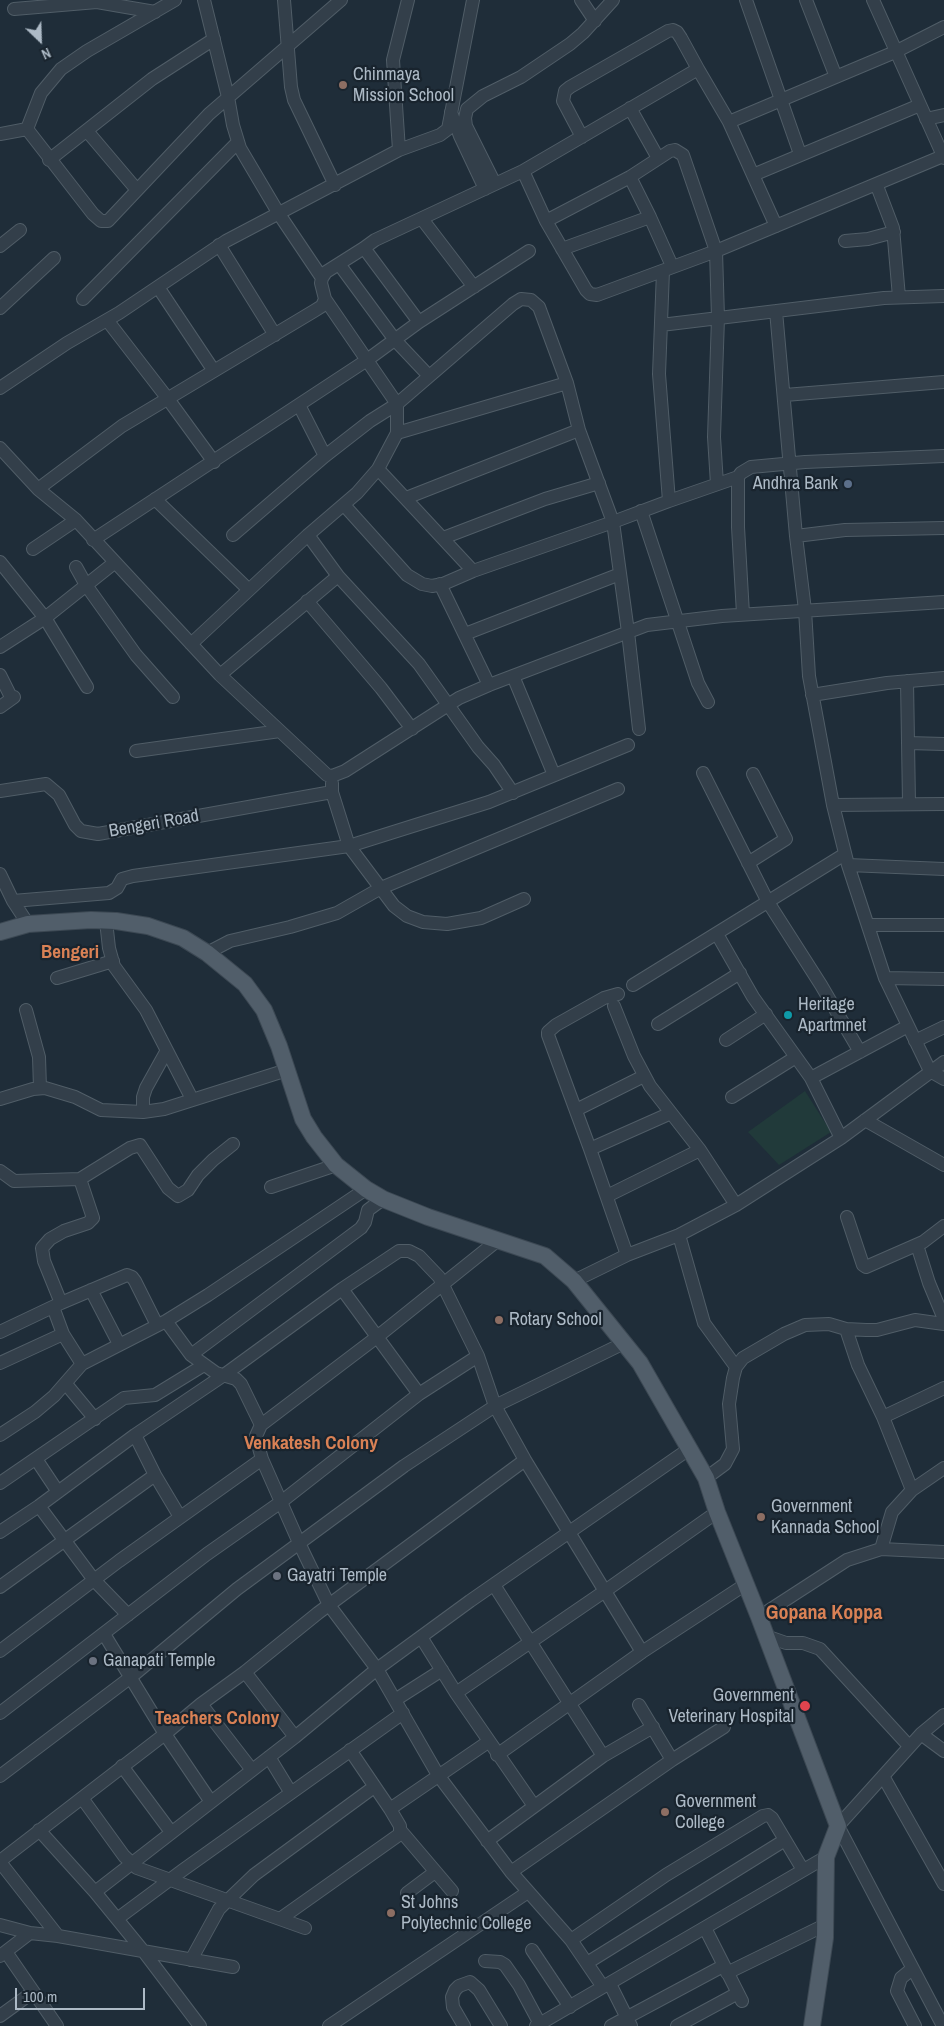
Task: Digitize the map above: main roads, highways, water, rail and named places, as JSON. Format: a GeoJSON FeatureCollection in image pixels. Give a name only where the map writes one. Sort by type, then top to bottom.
{"type":"FeatureCollection","features":[{"type":"Feature","properties":{"kind":"main road"},"geometry":{"type":"LineString","coordinates":[[0,932],[28,924],[106,921],[148,926],[183,938],[207,952],[245,984],[264,1010],[274,1031],[308,1128],[336,1165],[366,1189],[383,1198],[428,1217],[545,1256],[574,1281],[640,1363],[706,1478],[717,1512],[838,1826],[826,1856],[825,1938],[812,2026]]}},
{"type":"Feature","properties":{"kind":"place","name":"Chinmaya Mission School"},"geometry":{"type":"Point","coordinates":[343,85]}},
{"type":"Feature","properties":{"kind":"place","name":"Andhra Bank"},"geometry":{"type":"Point","coordinates":[848,484]}},
{"type":"Feature","properties":{"kind":"place","name":"Heritage Apartmnet"},"geometry":{"type":"Point","coordinates":[788,1015]}},
{"type":"Feature","properties":{"kind":"place","name":"Rotary School"},"geometry":{"type":"Point","coordinates":[499,1320]}},
{"type":"Feature","properties":{"kind":"place","name":"Government Kannada School"},"geometry":{"type":"Point","coordinates":[761,1517]}},
{"type":"Feature","properties":{"kind":"place","name":"Gayatri Temple"},"geometry":{"type":"Point","coordinates":[277,1576]}},
{"type":"Feature","properties":{"kind":"place","name":"Ganapati Temple"},"geometry":{"type":"Point","coordinates":[93,1661]}},
{"type":"Feature","properties":{"kind":"place","name":"Government Veterinary Hospital"},"geometry":{"type":"Point","coordinates":[805,1706]}},
{"type":"Feature","properties":{"kind":"place","name":"Government College"},"geometry":{"type":"Point","coordinates":[665,1812]}},
{"type":"Feature","properties":{"kind":"place","name":"St Johns Polytechnic College"},"geometry":{"type":"Point","coordinates":[391,1913]}},
{"type":"Feature","properties":{"kind":"district","name":"Bengeri"},"geometry":{"type":"Point","coordinates":[70,953]}},
{"type":"Feature","properties":{"kind":"district","name":"Venkatesh Colony"},"geometry":{"type":"Point","coordinates":[311,1444]}},
{"type":"Feature","properties":{"kind":"district","name":"Gopana Koppa"},"geometry":{"type":"Point","coordinates":[824,1614]}},
{"type":"Feature","properties":{"kind":"district","name":"Teachers Colony"},"geometry":{"type":"Point","coordinates":[217,1719]}}]}
